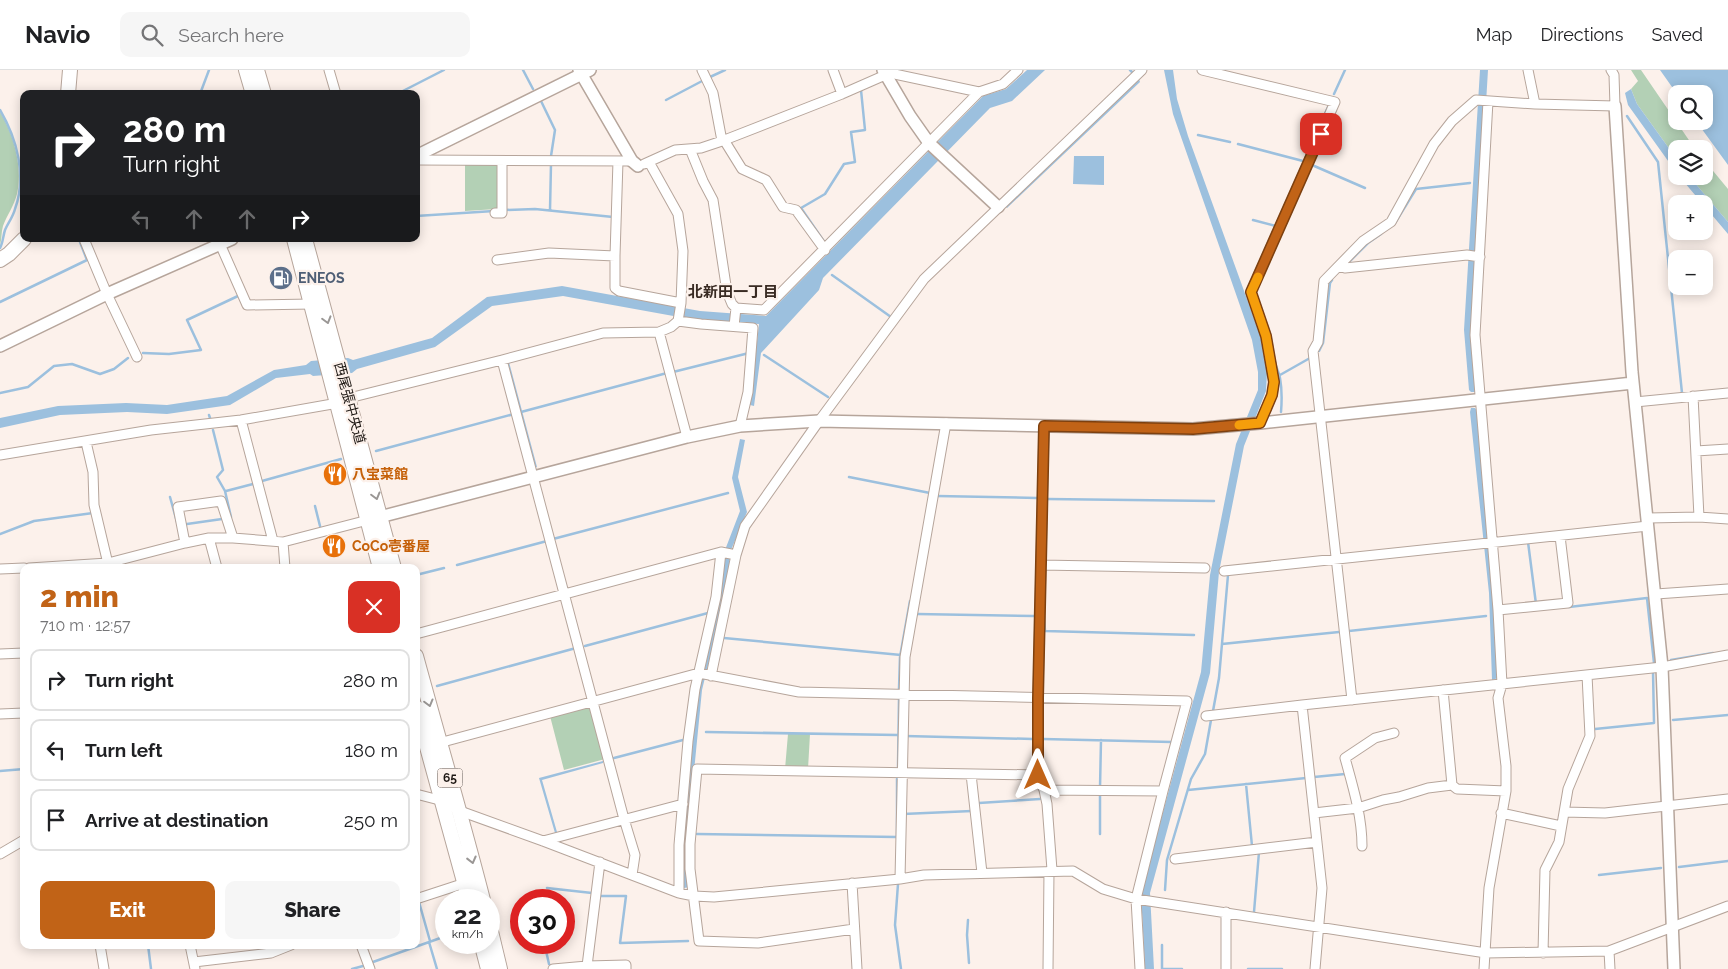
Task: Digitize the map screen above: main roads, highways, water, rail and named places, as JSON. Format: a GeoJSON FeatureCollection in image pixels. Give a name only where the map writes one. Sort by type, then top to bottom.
{"type":"FeatureCollection","features":[{"type":"Feature","properties":{"kind":"main road"},"geometry":{"type":"LineString","coordinates":[[68,90],[70,70]]}},
{"type":"Feature","properties":{"kind":"main road"},"geometry":{"type":"LineString","coordinates":[[246,70],[251,90]]}},
{"type":"Feature","properties":{"kind":"main road"},"geometry":{"type":"LineString","coordinates":[[257,70],[263,90]]}},
{"type":"Feature","properties":{"kind":"main road"},"geometry":{"type":"LineString","coordinates":[[0,260],[20,242]]}},
{"type":"Feature","properties":{"kind":"main road","name":"西尾張中央道"},"geometry":{"type":"LineString","coordinates":[[295,242],[312,304],[331,352]]}},
{"type":"Feature","properties":{"kind":"main road","name":"西尾張中央道"},"geometry":{"type":"LineString","coordinates":[[306,242],[343,400],[375,519],[392,564]]}},
{"type":"Feature","properties":{"kind":"main road","name":"西尾張中央道"},"geometry":{"type":"LineString","coordinates":[[375,519],[380,564]]}},
{"type":"Feature","properties":{"kind":"main road","name":"65"},"geometry":{"type":"LineString","coordinates":[[420,671],[480,889]]}},
{"type":"Feature","properties":{"kind":"main road","name":"65"},"geometry":{"type":"LineString","coordinates":[[420,721],[467,889]]}},
{"type":"Feature","properties":{"kind":"main road"},"geometry":{"type":"LineString","coordinates":[[484,954],[488,969]]}},
{"type":"Feature","properties":{"kind":"main road"},"geometry":{"type":"LineString","coordinates":[[496,954],[500,969]]}},
{"type":"Feature","properties":{"kind":"water"},"geometry":{"type":"Polygon","coordinates":[[[1027,70],[1045,70],[1012,101],[990,108],[823,278],[819,290],[761,353],[754,406],[750,405],[759,324],[701,321],[563,296],[492,306],[435,347],[357,369],[352,373],[313,376],[310,374],[276,378],[230,405],[167,414],[127,412],[60,415],[0,428],[0,418],[58,406],[126,403],[167,405],[227,396],[274,370],[306,365],[311,361],[348,358],[353,360],[432,338],[487,297],[562,286],[700,311],[766,316],[983,96],[1006,89],[1027,70]]]}},
{"type":"Feature","properties":{"kind":"water"},"geometry":{"type":"Polygon","coordinates":[[[1164,70],[1173,70],[1177,99],[1188,136],[1260,335],[1267,373],[1266,391],[1244,446],[1219,572],[1210,673],[1150,893],[1154,969],[1145,969],[1141,893],[1201,672],[1210,575],[1236,444],[1258,390],[1258,372],[1252,340],[1173,114],[1164,70]]]}},
{"type":"Feature","properties":{"kind":"water"},"geometry":{"type":"Polygon","coordinates":[[[1480,70],[1488,70],[1472,335],[1476,389],[1475,392],[1471,392],[1469,390],[1464,330],[1480,70]]]}},
{"type":"Feature","properties":{"kind":"water"},"geometry":{"type":"Polygon","coordinates":[[[1660,70],[1728,70],[1728,165],[1713,144],[1713,140],[1710,140],[1703,130],[1713,130],[1713,85],[1671,85],[1660,70]]]}},
{"type":"Feature","properties":{"kind":"water"},"geometry":{"type":"Polygon","coordinates":[[[1139,79],[1140,82],[1007,208],[1005,206],[1139,79]]]}},
{"type":"Feature","properties":{"kind":"water"},"geometry":{"type":"Polygon","coordinates":[[[1631,89],[1637,104],[1668,147],[1668,161],[1628,105],[1625,93],[1631,89]]]}},
{"type":"Feature","properties":{"kind":"water"},"geometry":{"type":"Polygon","coordinates":[[[1074,156],[1104,156],[1104,185],[1073,184],[1074,156]]]}},
{"type":"Feature","properties":{"kind":"water"},"geometry":{"type":"Polygon","coordinates":[[[1687,185],[1697,185],[1705,195],[1695,195],[1687,185]]]}},
{"type":"Feature","properties":{"kind":"water"},"geometry":{"type":"Polygon","coordinates":[[[1713,204],[1728,222],[1728,234],[1713,216],[1713,204]]]}},
{"type":"Feature","properties":{"kind":"water"},"geometry":{"type":"Polygon","coordinates":[[[506,362],[509,362],[537,467],[534,468],[506,362]]]}},
{"type":"Feature","properties":{"kind":"water"},"geometry":{"type":"Polygon","coordinates":[[[1471,408],[1475,408],[1477,411],[1495,593],[1498,678],[1492,680],[1489,593],[1471,408]]]}},
{"type":"Feature","properties":{"kind":"water"},"geometry":{"type":"Polygon","coordinates":[[[740,439],[745,440],[738,477],[747,512],[731,550],[725,596],[702,690],[687,843],[690,887],[684,888],[682,844],[698,689],[725,550],[740,511],[732,478],[740,439]]]}},
{"type":"Feature","properties":{"kind":"water"},"geometry":{"type":"Polygon","coordinates":[[[603,761],[603,763],[542,780],[557,832],[555,833],[539,778],[603,761]]]}},
{"type":"Feature","properties":{"kind":"waterway"},"geometry":{"type":"LineString","coordinates":[[202,90],[209,70]]}},
{"type":"Feature","properties":{"kind":"waterway"},"geometry":{"type":"LineString","coordinates":[[405,90],[444,70]]}},
{"type":"Feature","properties":{"kind":"waterway"},"geometry":{"type":"LineString","coordinates":[[523,70],[533,89]]}},
{"type":"Feature","properties":{"kind":"waterway"},"geometry":{"type":"LineString","coordinates":[[710,77],[725,70]]}},
{"type":"Feature","properties":{"kind":"waterway"},"geometry":{"type":"LineString","coordinates":[[1334,94],[1345,70]]}},
{"type":"Feature","properties":{"kind":"waterway"},"geometry":{"type":"LineString","coordinates":[[666,100],[704,80]]}},
{"type":"Feature","properties":{"kind":"waterway"},"geometry":{"type":"LineString","coordinates":[[825,243],[801,208],[825,194],[844,164],[855,162],[851,132],[865,130],[861,90]]}},
{"type":"Feature","properties":{"kind":"waterway"},"geometry":{"type":"LineString","coordinates":[[541,101],[555,130],[551,156]]}},
{"type":"Feature","properties":{"kind":"waterway"},"geometry":{"type":"LineString","coordinates":[[1305,159],[1328,107]]}},
{"type":"Feature","properties":{"kind":"waterway"},"geometry":{"type":"LineString","coordinates":[[0,110],[15,145],[20,171],[20,184],[14,212],[5,230],[0,248]]}},
{"type":"Feature","properties":{"kind":"waterway"},"geometry":{"type":"LineString","coordinates":[[1627,116],[1658,162],[1682,393]]}},
{"type":"Feature","properties":{"kind":"waterway"},"geometry":{"type":"LineString","coordinates":[[1198,135],[1230,142]]}},
{"type":"Feature","properties":{"kind":"waterway"},"geometry":{"type":"LineString","coordinates":[[1238,144],[1303,161]]}},
{"type":"Feature","properties":{"kind":"waterway"},"geometry":{"type":"LineString","coordinates":[[550,210],[551,164]]}},
{"type":"Feature","properties":{"kind":"waterway"},"geometry":{"type":"LineString","coordinates":[[1312,165],[1365,188]]}},
{"type":"Feature","properties":{"kind":"waterway"},"geometry":{"type":"LineString","coordinates":[[1395,223],[1416,189],[1470,183]]}},
{"type":"Feature","properties":{"kind":"waterway"},"geometry":{"type":"LineString","coordinates":[[505,210],[535,209],[613,217]]}},
{"type":"Feature","properties":{"kind":"waterway"},"geometry":{"type":"LineString","coordinates":[[420,216],[494,211]]}},
{"type":"Feature","properties":{"kind":"waterway"},"geometry":{"type":"LineString","coordinates":[[1253,220],[1276,226],[1277,224]]}},
{"type":"Feature","properties":{"kind":"waterway"},"geometry":{"type":"LineString","coordinates":[[1348,263],[1368,243],[1381,234]]}},
{"type":"Feature","properties":{"kind":"waterway"},"geometry":{"type":"LineString","coordinates":[[1265,249],[1271,237]]}},
{"type":"Feature","properties":{"kind":"waterway"},"geometry":{"type":"LineString","coordinates":[[0,302],[87,260],[80,242]]}},
{"type":"Feature","properties":{"kind":"waterway"},"geometry":{"type":"LineString","coordinates":[[832,275],[891,317]]}},
{"type":"Feature","properties":{"kind":"waterway"},"geometry":{"type":"LineString","coordinates":[[1319,351],[1323,343],[1330,283],[1332,280]]}},
{"type":"Feature","properties":{"kind":"waterway"},"geometry":{"type":"LineString","coordinates":[[143,353],[169,354],[201,350],[187,320],[238,296]]}},
{"type":"Feature","properties":{"kind":"waterway"},"geometry":{"type":"LineString","coordinates":[[673,372],[749,353]]}},
{"type":"Feature","properties":{"kind":"waterway"},"geometry":{"type":"LineString","coordinates":[[764,355],[828,397]]}},
{"type":"Feature","properties":{"kind":"waterway"},"geometry":{"type":"LineString","coordinates":[[0,393],[28,387],[54,366],[72,364],[100,374],[114,369],[128,358]]}},
{"type":"Feature","properties":{"kind":"waterway"},"geometry":{"type":"LineString","coordinates":[[1280,375],[1310,358]]}},
{"type":"Feature","properties":{"kind":"waterway"},"geometry":{"type":"LineString","coordinates":[[1275,362],[1281,382],[1281,412]]}},
{"type":"Feature","properties":{"kind":"waterway"},"geometry":{"type":"LineString","coordinates":[[521,412],[667,373]]}},
{"type":"Feature","properties":{"kind":"waterway"},"geometry":{"type":"LineString","coordinates":[[376,451],[514,414]]}},
{"type":"Feature","properties":{"kind":"waterway"},"geometry":{"type":"LineString","coordinates":[[209,415],[211,421]]}},
{"type":"Feature","properties":{"kind":"waterway"},"geometry":{"type":"LineString","coordinates":[[213,430],[223,470],[217,477],[225,491],[231,517]]}},
{"type":"Feature","properties":{"kind":"waterway"},"geometry":{"type":"LineString","coordinates":[[262,481],[341,459]]}},
{"type":"Feature","properties":{"kind":"waterway"},"geometry":{"type":"LineString","coordinates":[[849,477],[930,493]]}},
{"type":"Feature","properties":{"kind":"waterway"},"geometry":{"type":"LineString","coordinates":[[226,491],[253,484]]}},
{"type":"Feature","properties":{"kind":"waterway"},"geometry":{"type":"LineString","coordinates":[[553,539],[728,493]]}},
{"type":"Feature","properties":{"kind":"waterway"},"geometry":{"type":"LineString","coordinates":[[937,496],[1037,498]]}},
{"type":"Feature","properties":{"kind":"waterway"},"geometry":{"type":"LineString","coordinates":[[170,497],[177,522]]}},
{"type":"Feature","properties":{"kind":"waterway"},"geometry":{"type":"LineString","coordinates":[[1047,499],[1214,501]]}},
{"type":"Feature","properties":{"kind":"waterway"},"geometry":{"type":"LineString","coordinates":[[315,506],[320,526]]}},
{"type":"Feature","properties":{"kind":"waterway"},"geometry":{"type":"LineString","coordinates":[[0,534],[34,521],[93,513]]}},
{"type":"Feature","properties":{"kind":"waterway"},"geometry":{"type":"LineString","coordinates":[[187,524],[222,519]]}},
{"type":"Feature","properties":{"kind":"waterway"},"geometry":{"type":"LineString","coordinates":[[457,565],[547,541]]}},
{"type":"Feature","properties":{"kind":"waterway"},"geometry":{"type":"LineString","coordinates":[[1528,542],[1536,604]]}},
{"type":"Feature","properties":{"kind":"waterway"},"geometry":{"type":"LineString","coordinates":[[420,574],[444,568]]}},
{"type":"Feature","properties":{"kind":"waterway"},"geometry":{"type":"LineString","coordinates":[[1213,711],[1219,678],[1228,575]]}},
{"type":"Feature","properties":{"kind":"waterway"},"geometry":{"type":"LineString","coordinates":[[1569,607],[1647,598],[1654,663]]}},
{"type":"Feature","properties":{"kind":"waterway"},"geometry":{"type":"LineString","coordinates":[[899,689],[900,657],[910,601]]}},
{"type":"Feature","properties":{"kind":"waterway"},"geometry":{"type":"LineString","coordinates":[[585,646],[708,613]]}},
{"type":"Feature","properties":{"kind":"waterway"},"geometry":{"type":"LineString","coordinates":[[917,614],[1034,616]]}},
{"type":"Feature","properties":{"kind":"waterway"},"geometry":{"type":"LineString","coordinates":[[1044,616],[1045,631],[1194,635]]}},
{"type":"Feature","properties":{"kind":"waterway"},"geometry":{"type":"LineString","coordinates":[[1349,631],[1486,616]]}},
{"type":"Feature","properties":{"kind":"waterway"},"geometry":{"type":"LineString","coordinates":[[1222,644],[1339,632]]}},
{"type":"Feature","properties":{"kind":"waterway"},"geometry":{"type":"LineString","coordinates":[[724,638],[901,655]]}},
{"type":"Feature","properties":{"kind":"waterway"},"geometry":{"type":"LineString","coordinates":[[437,686],[576,648]]}},
{"type":"Feature","properties":{"kind":"waterway"},"geometry":{"type":"LineString","coordinates":[[1671,660],[1713,653]]}},
{"type":"Feature","properties":{"kind":"waterway"},"geometry":{"type":"LineString","coordinates":[[1595,729],[1654,723],[1653,671]]}},
{"type":"Feature","properties":{"kind":"waterway"},"geometry":{"type":"LineString","coordinates":[[898,767],[899,699]]}},
{"type":"Feature","properties":{"kind":"waterway"},"geometry":{"type":"LineString","coordinates":[[1673,720],[1728,715]]}},
{"type":"Feature","properties":{"kind":"waterway"},"geometry":{"type":"LineString","coordinates":[[1165,890],[1167,860],[1191,779],[1205,754],[1211,720]]}},
{"type":"Feature","properties":{"kind":"waterway"},"geometry":{"type":"LineString","coordinates":[[706,732],[898,735]]}},
{"type":"Feature","properties":{"kind":"waterway"},"geometry":{"type":"LineString","coordinates":[[905,736],[1033,739]]}},
{"type":"Feature","properties":{"kind":"waterway"},"geometry":{"type":"LineString","coordinates":[[1043,739],[1172,742]]}},
{"type":"Feature","properties":{"kind":"waterway"},"geometry":{"type":"LineString","coordinates":[[614,758],[683,740]]}},
{"type":"Feature","properties":{"kind":"waterway"},"geometry":{"type":"LineString","coordinates":[[1100,788],[1101,740]]}},
{"type":"Feature","properties":{"kind":"waterway"},"geometry":{"type":"LineString","coordinates":[[0,771],[20,769]]}},
{"type":"Feature","properties":{"kind":"waterway"},"geometry":{"type":"LineString","coordinates":[[1314,777],[1345,774]]}},
{"type":"Feature","properties":{"kind":"waterway"},"geometry":{"type":"LineString","coordinates":[[1188,790],[1306,778]]}},
{"type":"Feature","properties":{"kind":"waterway"},"geometry":{"type":"LineString","coordinates":[[897,779],[897,837]]}},
{"type":"Feature","properties":{"kind":"waterway"},"geometry":{"type":"LineString","coordinates":[[1246,784],[1252,846]]}},
{"type":"Feature","properties":{"kind":"waterway"},"geometry":{"type":"LineString","coordinates":[[1100,793],[1100,834]]}},
{"type":"Feature","properties":{"kind":"waterway"},"geometry":{"type":"LineString","coordinates":[[979,803],[1040,799]]}},
{"type":"Feature","properties":{"kind":"waterway"},"geometry":{"type":"LineString","coordinates":[[903,814],[972,811]]}},
{"type":"Feature","properties":{"kind":"waterway"},"geometry":{"type":"LineString","coordinates":[[697,834],[897,837]]}},
{"type":"Feature","properties":{"kind":"waterway"},"geometry":{"type":"LineString","coordinates":[[1254,912],[1259,852]]}},
{"type":"Feature","properties":{"kind":"waterway"},"geometry":{"type":"LineString","coordinates":[[1679,867],[1728,861]]}},
{"type":"Feature","properties":{"kind":"waterway"},"geometry":{"type":"LineString","coordinates":[[1599,875],[1661,868]]}},
{"type":"Feature","properties":{"kind":"waterway"},"geometry":{"type":"LineString","coordinates":[[898,884],[895,925],[901,969]]}},
{"type":"Feature","properties":{"kind":"waterway"},"geometry":{"type":"LineString","coordinates":[[547,888],[592,893]]}},
{"type":"Feature","properties":{"kind":"waterway"},"geometry":{"type":"LineString","coordinates":[[599,896],[626,896],[620,943],[688,941]]}},
{"type":"Feature","properties":{"kind":"waterway"},"geometry":{"type":"LineString","coordinates":[[420,906],[430,941]]}},
{"type":"Feature","properties":{"kind":"waterway"},"geometry":{"type":"LineString","coordinates":[[968,920],[969,963]]}},
{"type":"Feature","properties":{"kind":"waterway"},"geometry":{"type":"LineString","coordinates":[[420,945],[435,940]]}},
{"type":"Feature","properties":{"kind":"waterway"},"geometry":{"type":"LineString","coordinates":[[429,942],[437,969]]}},
{"type":"Feature","properties":{"kind":"waterway"},"geometry":{"type":"LineString","coordinates":[[1162,945],[1162,969]]}},
{"type":"Feature","properties":{"kind":"waterway"},"geometry":{"type":"LineString","coordinates":[[148,949],[151,969]]}},
{"type":"Feature","properties":{"kind":"waterway"},"geometry":{"type":"LineString","coordinates":[[373,962],[410,949]]}},
{"type":"Feature","properties":{"kind":"waterway"},"geometry":{"type":"LineString","coordinates":[[547,954],[549,964]]}},
{"type":"Feature","properties":{"kind":"waterway"},"geometry":{"type":"LineString","coordinates":[[352,969],[363,966]]}},
{"type":"Feature","properties":{"kind":"waterway"},"geometry":{"type":"LineString","coordinates":[[1162,969],[1182,969]]}},
{"type":"Feature","properties":{"kind":"waterway"},"geometry":{"type":"LineString","coordinates":[[1248,969],[1282,969]]}},
{"type":"Feature","properties":{"kind":"place","name":"ENEOS"},"geometry":{"type":"Point","coordinates":[281,278]}},
{"type":"Feature","properties":{"kind":"place","name":"八宝菜館"},"geometry":{"type":"Point","coordinates":[335,474]}},
{"type":"Feature","properties":{"kind":"place","name":"CoCo壱番屋"},"geometry":{"type":"Point","coordinates":[334,546]}},
{"type":"Feature","properties":{"kind":"district","name":"北新田一丁目"},"geometry":{"type":"Point","coordinates":[733,292]}}]}
